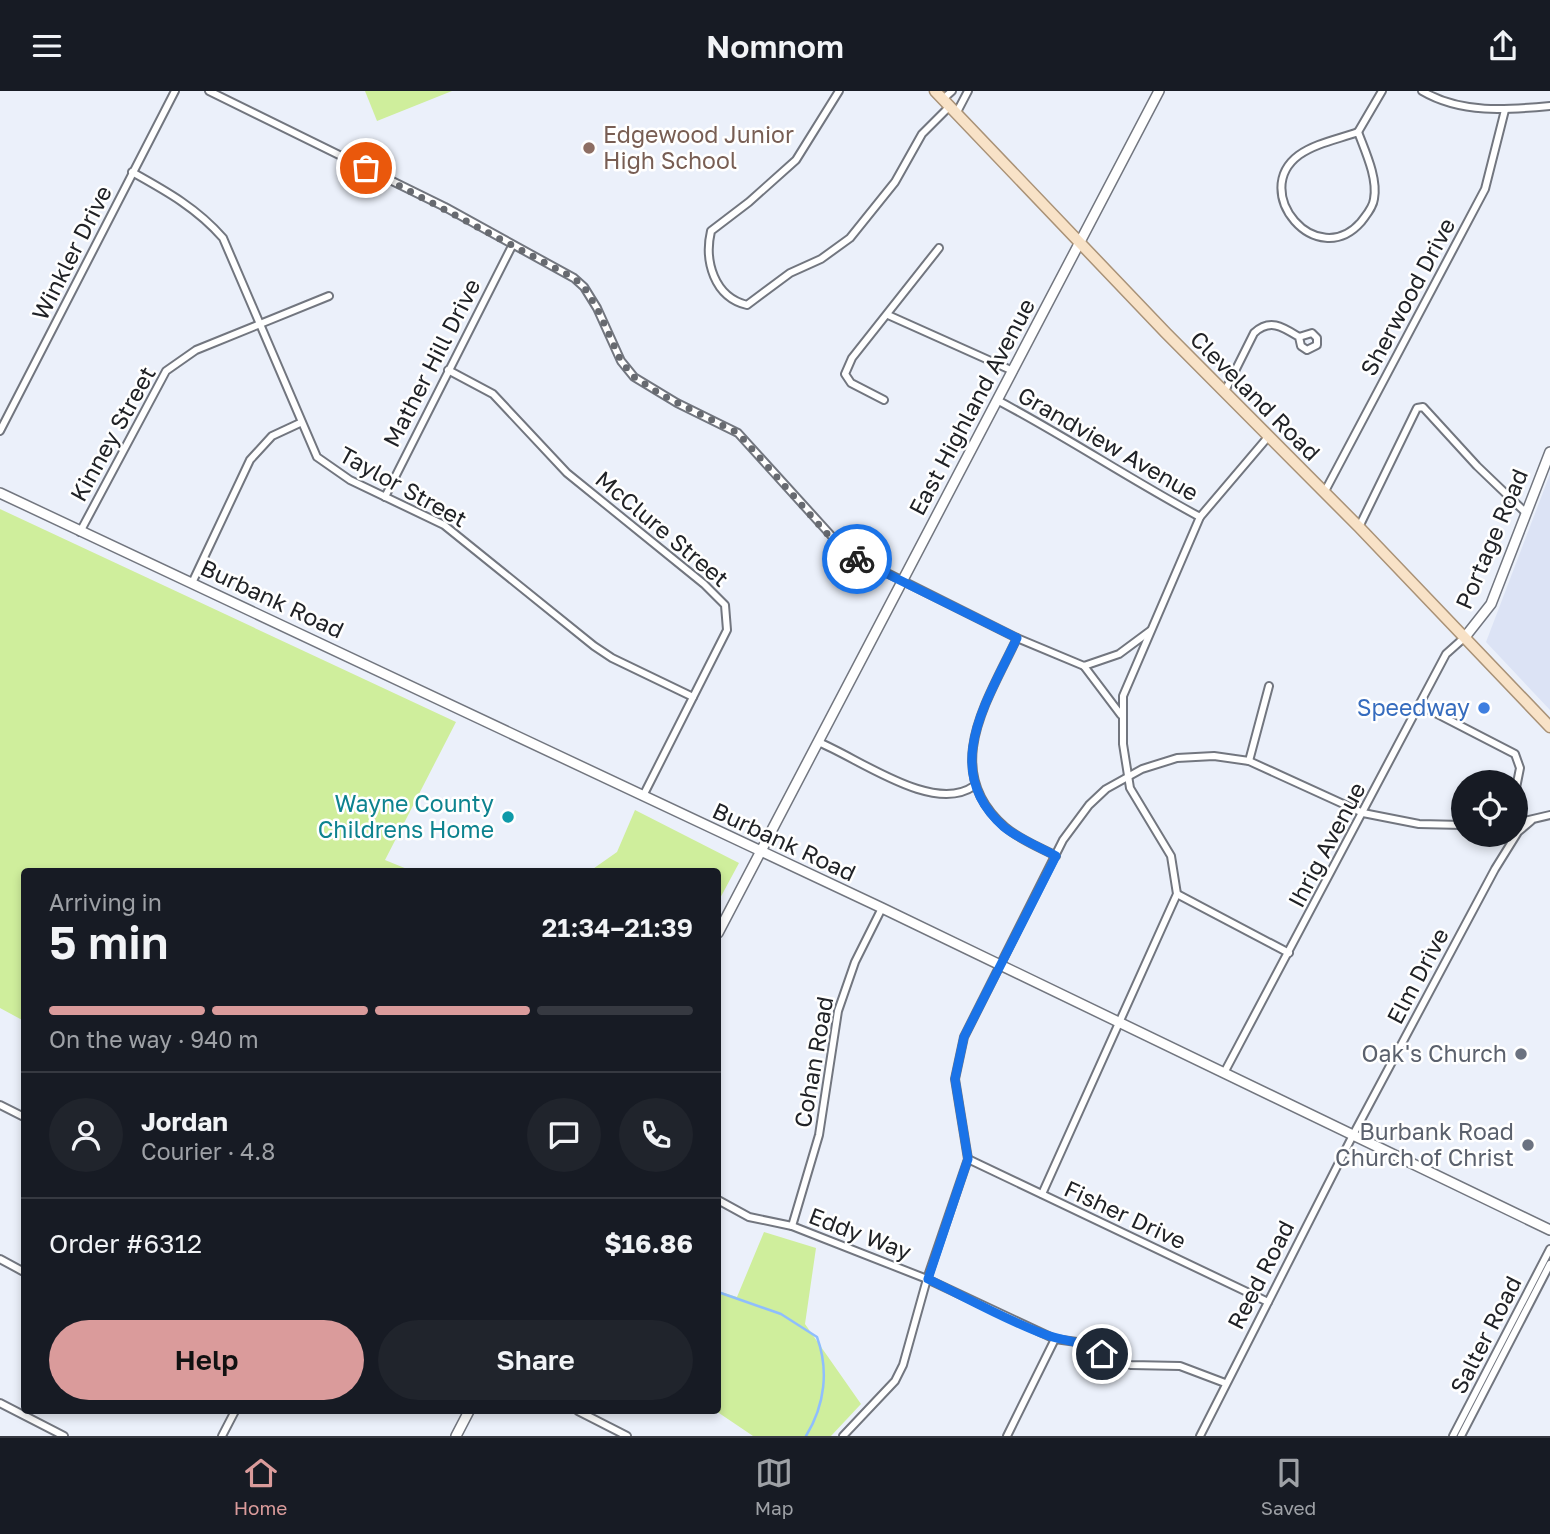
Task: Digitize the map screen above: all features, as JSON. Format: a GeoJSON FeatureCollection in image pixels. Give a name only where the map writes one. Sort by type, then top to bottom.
{"type":"FeatureCollection","features":[{"type":"Feature","properties":{"kind":"main road","name":"East Highland Avenue"},"geometry":{"type":"LineString","coordinates":[[721,927],[1158,91]]}},
{"type":"Feature","properties":{"kind":"main road","name":"Cleveland Road"},"geometry":{"type":"LineString","coordinates":[[946,102],[1080,244],[1359,527],[1550,727]]}},
{"type":"Feature","properties":{"kind":"main road","name":"Portage Road"},"geometry":{"type":"LineString","coordinates":[[1465,637],[1491,604],[1550,451]]}},
{"type":"Feature","properties":{"kind":"main road","name":"Burbank Road"},"geometry":{"type":"LineString","coordinates":[[0,493],[759,853],[883,908],[1550,1230]]}},
{"type":"Feature","properties":{"kind":"main road"},"geometry":{"type":"LineString","coordinates":[[456,1436],[467,1414]]}},
{"type":"Feature","properties":{"kind":"street","name":"Winkler Drive"},"geometry":{"type":"LineString","coordinates":[[0,431],[176,91]]}},
{"type":"Feature","properties":{"kind":"street"},"geometry":{"type":"LineString","coordinates":[[209,91],[445,207],[574,278],[584,287],[621,361],[634,377],[677,403],[738,433],[837,545],[901,582],[1017,638],[1084,666],[1121,715]]}},
{"type":"Feature","properties":{"kind":"street"},"geometry":{"type":"LineString","coordinates":[[839,91],[796,160],[710,231],[711,267],[719,289],[735,302],[747,305],[790,273],[821,259],[850,238],[895,183],[922,134],[951,91]]}},
{"type":"Feature","properties":{"kind":"street"},"geometry":{"type":"LineString","coordinates":[[946,102],[968,91]]}},
{"type":"Feature","properties":{"kind":"street"},"geometry":{"type":"LineString","coordinates":[[1359,132],[1374,187],[1374,201],[1368,213],[1355,228],[1338,236],[1321,237],[1305,232],[1287,213],[1282,199],[1282,186],[1290,166],[1297,156],[1314,146],[1359,132],[1382,91]]}},
{"type":"Feature","properties":{"kind":"street"},"geometry":{"type":"LineString","coordinates":[[1422,91],[1464,107],[1505,110],[1550,106]]}},
{"type":"Feature","properties":{"kind":"street","name":"Sherwood Drive"},"geometry":{"type":"LineString","coordinates":[[1324,492],[1485,189],[1505,110]]}},
{"type":"Feature","properties":{"kind":"street","name":"Taylor Street"},"geometry":{"type":"LineString","coordinates":[[132,172],[188,204],[205,217],[223,238],[310,446],[327,466],[444,526],[612,658],[693,697]]}},
{"type":"Feature","properties":{"kind":"street","name":"Mather Hill Drive"},"geometry":{"type":"LineString","coordinates":[[385,497],[512,246]]}},
{"type":"Feature","properties":{"kind":"street"},"geometry":{"type":"LineString","coordinates":[[884,400],[851,383],[845,374],[852,358],[939,249]]}},
{"type":"Feature","properties":{"kind":"street","name":"Kinney Street"},"geometry":{"type":"LineString","coordinates":[[80,531],[166,371],[196,350],[329,296]]}},
{"type":"Feature","properties":{"kind":"street"},"geometry":{"type":"LineString","coordinates":[[888,315],[1013,371]]}},
{"type":"Feature","properties":{"kind":"street"},"geometry":{"type":"LineString","coordinates":[[1225,391],[1254,333],[1262,326],[1272,324],[1299,337]]}},
{"type":"Feature","properties":{"kind":"street","name":"McClure Street"},"geometry":{"type":"LineString","coordinates":[[448,370],[493,394],[567,473],[704,585],[724,605],[727,630],[643,796]]}},
{"type":"Feature","properties":{"kind":"street","name":"Grandview Avenue"},"geometry":{"type":"LineString","coordinates":[[997,400],[1070,438],[1119,474],[1200,517]]}},
{"type":"Feature","properties":{"kind":"street"},"geometry":{"type":"LineString","coordinates":[[1359,527],[1417,408],[1423,407],[1526,513]]}},
{"type":"Feature","properties":{"kind":"street"},"geometry":{"type":"LineString","coordinates":[[192,583],[250,460],[272,436],[300,423]]}},
{"type":"Feature","properties":{"kind":"street"},"geometry":{"type":"LineString","coordinates":[[1042,1194],[1177,894],[1176,873],[1171,856],[1137,804],[1127,776],[1121,715],[1130,677],[1200,517],[1268,437]]}},
{"type":"Feature","properties":{"kind":"street"},"geometry":{"type":"LineString","coordinates":[[1084,666],[1119,654],[1150,631]]}},
{"type":"Feature","properties":{"kind":"street","name":"Ihrig Avenue"},"geometry":{"type":"LineString","coordinates":[[1224,1073],[1446,654],[1465,637]]}},
{"type":"Feature","properties":{"kind":"street"},"geometry":{"type":"LineString","coordinates":[[1017,638],[982,713],[971,747],[974,786],[987,810],[1006,828],[1056,856]]}},
{"type":"Feature","properties":{"kind":"street"},"geometry":{"type":"LineString","coordinates":[[1250,761],[1269,686]]}},
{"type":"Feature","properties":{"kind":"street"},"geometry":{"type":"LineString","coordinates":[[1420,705],[1515,754],[1520,770]]}},
{"type":"Feature","properties":{"kind":"street"},"geometry":{"type":"LineString","coordinates":[[818,742],[918,789],[955,793],[974,786]]}},
{"type":"Feature","properties":{"kind":"street"},"geometry":{"type":"LineString","coordinates":[[843,1436],[895,1381],[903,1364],[968,1159],[955,1079],[964,1037],[1079,815],[1106,789],[1127,776],[1161,762],[1191,756],[1250,761],[1363,813],[1419,824],[1451,825]]}},
{"type":"Feature","properties":{"kind":"street"},"geometry":{"type":"LineString","coordinates":[[1528,822],[1550,815]]}},
{"type":"Feature","properties":{"kind":"street","name":"Elm Drive"},"geometry":{"type":"LineString","coordinates":[[1353,1135],[1508,845],[1531,821]]}},
{"type":"Feature","properties":{"kind":"street"},"geometry":{"type":"LineString","coordinates":[[1177,894],[1289,953]]}},
{"type":"Feature","properties":{"kind":"street","name":"Cohan Road"},"geometry":{"type":"LineString","coordinates":[[792,1226],[819,1135],[838,1011],[855,962],[883,908]]}},
{"type":"Feature","properties":{"kind":"street"},"geometry":{"type":"LineString","coordinates":[[0,1105],[21,1116]]}},
{"type":"Feature","properties":{"kind":"street","name":"Reed Road"},"geometry":{"type":"LineString","coordinates":[[1199,1434],[1353,1135]]}},
{"type":"Feature","properties":{"kind":"street","name":"Fisher Drive"},"geometry":{"type":"LineString","coordinates":[[968,1159],[1268,1302]]}},
{"type":"Feature","properties":{"kind":"street","name":"Eddy Way"},"geometry":{"type":"LineString","coordinates":[[721,1202],[749,1217],[792,1226],[928,1279],[1055,1339],[1084,1342],[1117,1361],[1131,1365],[1180,1366],[1225,1383]]}},
{"type":"Feature","properties":{"kind":"street","name":"Salter Road"},"geometry":{"type":"LineString","coordinates":[[1453,1436],[1550,1249]]}},
{"type":"Feature","properties":{"kind":"street"},"geometry":{"type":"LineString","coordinates":[[0,1259],[21,1270]]}},
{"type":"Feature","properties":{"kind":"street"},"geometry":{"type":"LineString","coordinates":[[1461,1436],[1550,1264]]}},
{"type":"Feature","properties":{"kind":"street"},"geometry":{"type":"LineString","coordinates":[[1007,1436],[1055,1339]]}},
{"type":"Feature","properties":{"kind":"street"},"geometry":{"type":"LineString","coordinates":[[0,1403],[21,1414]]}},
{"type":"Feature","properties":{"kind":"street"},"geometry":{"type":"LineString","coordinates":[[21,1414],[64,1436]]}},
{"type":"Feature","properties":{"kind":"street"},"geometry":{"type":"LineString","coordinates":[[222,1436],[233,1414]]}},
{"type":"Feature","properties":{"kind":"street"},"geometry":{"type":"LineString","coordinates":[[584,1414],[627,1436]]}},
{"type":"Feature","properties":{"kind":"shaded area"},"geometry":{"type":"Polygon","coordinates":[[[1550,474],[1550,710],[1486,642],[1550,474]]]}},
{"type":"Feature","properties":{"kind":"green space"},"geometry":{"type":"Polygon","coordinates":[[[365,91],[452,91],[377,121],[365,91]]]}},
{"type":"Feature","properties":{"kind":"green space"},"geometry":{"type":"Polygon","coordinates":[[[0,509],[456,722],[385,860],[405,868],[21,868],[21,1019],[0,1008],[0,509]]]}},
{"type":"Feature","properties":{"kind":"green space"},"geometry":{"type":"Polygon","coordinates":[[[635,810],[739,863],[721,896],[721,868],[594,868],[617,852],[635,810]]]}},
{"type":"Feature","properties":{"kind":"green space"},"geometry":{"type":"Polygon","coordinates":[[[764,1232],[816,1248],[805,1324],[861,1404],[831,1436],[753,1436],[720,1414],[721,1292],[737,1297],[764,1232]]]}},
{"type":"Feature","properties":{"kind":"waterway"},"geometry":{"type":"LineString","coordinates":[[721,1293],[781,1314],[817,1337],[823,1362],[823,1387],[817,1412],[806,1436]]}},
{"type":"Feature","properties":{"kind":"way so far"},"geometry":{"type":"LineString","coordinates":[[366,168],[445,207],[574,278],[584,287],[597,308],[621,361],[634,377],[648,388],[738,433],[837,545],[857,559]]}},
{"type":"Feature","properties":{"kind":"place","name":"Edgewood Junior High School"},"geometry":{"type":"Point","coordinates":[589,148]}},
{"type":"Feature","properties":{"kind":"place","name":"Speedway"},"geometry":{"type":"Point","coordinates":[1484,708]}},
{"type":"Feature","properties":{"kind":"place","name":"Wayne County Childrens Home"},"geometry":{"type":"Point","coordinates":[508,817]}},
{"type":"Feature","properties":{"kind":"place","name":"Oak's Church"},"geometry":{"type":"Point","coordinates":[1521,1054]}},
{"type":"Feature","properties":{"kind":"place","name":"Burbank Road Church of Christ"},"geometry":{"type":"Point","coordinates":[1528,1145]}},
{"type":"Feature","properties":{"kind":"route"},"geometry":{"type":"LineString","coordinates":[[857,559],[1017,638],[982,713],[971,747],[974,786],[987,810],[1006,828],[1056,856],[1001,965],[984,992],[964,1037],[955,1079],[968,1159],[928,1279],[1027,1328],[1055,1339],[1084,1342],[1102,1354]]}}]}
